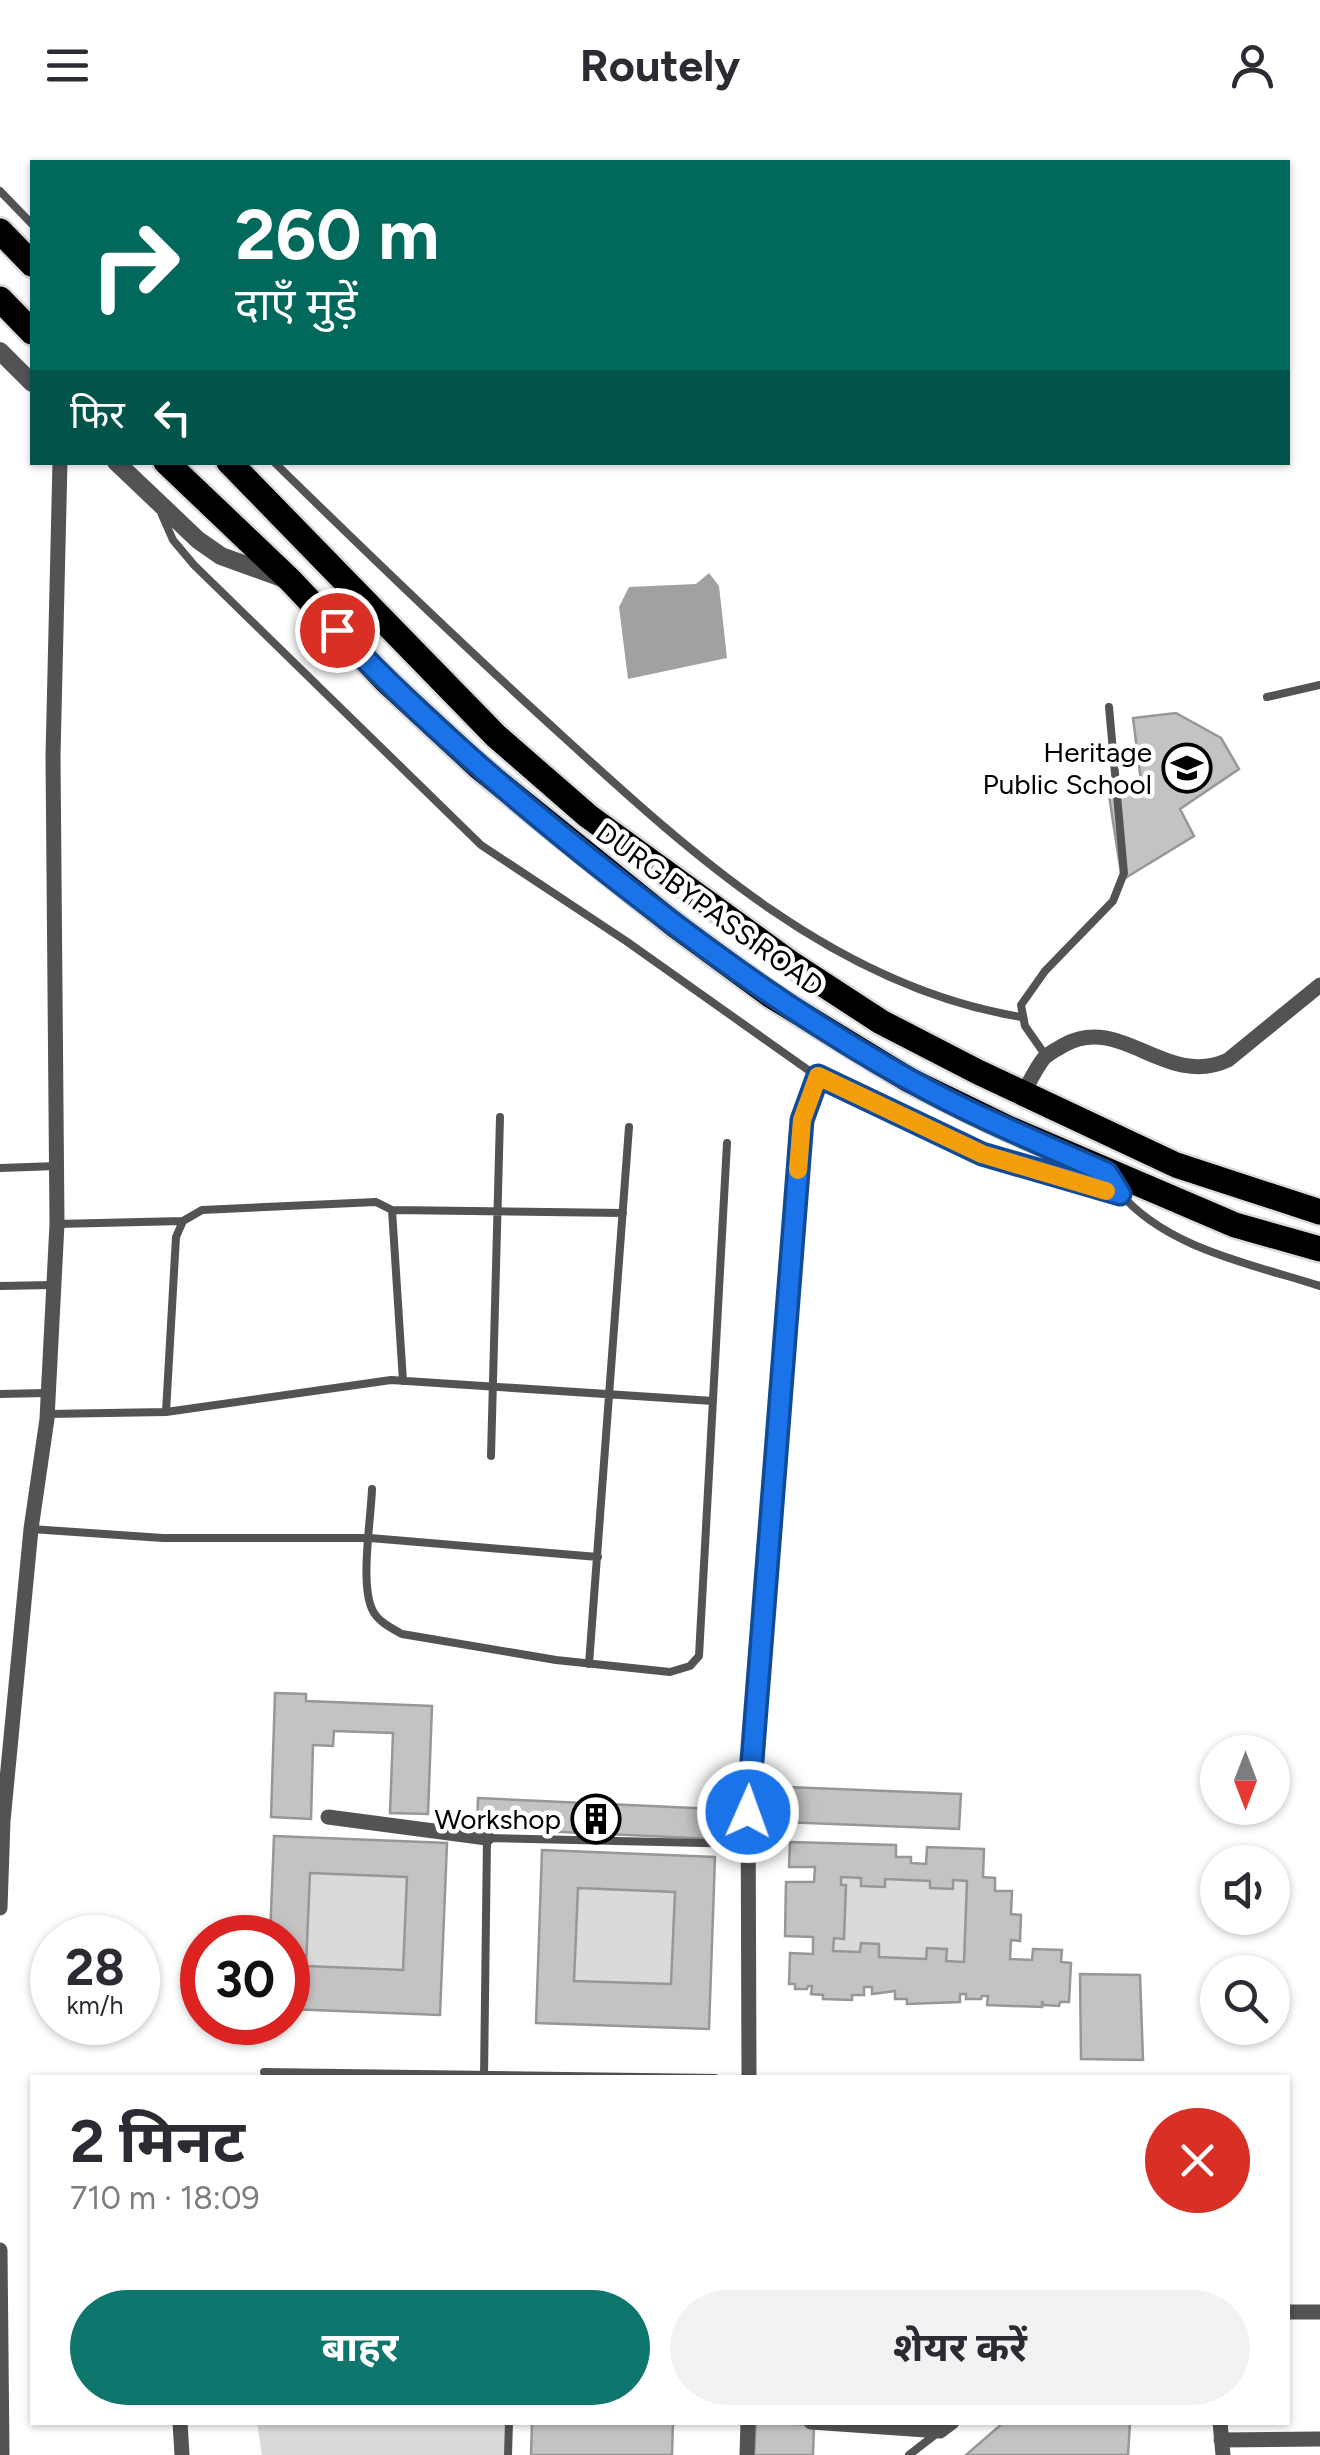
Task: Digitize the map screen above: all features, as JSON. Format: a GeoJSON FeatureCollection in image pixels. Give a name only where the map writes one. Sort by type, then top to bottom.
{"type":"FeatureCollection","features":[{"type":"Feature","properties":{"kind":"highway"},"geometry":{"type":"LineString","coordinates":[[0,231],[30,262]]}},
{"type":"Feature","properties":{"kind":"highway"},"geometry":{"type":"LineString","coordinates":[[0,298],[30,330]]}},
{"type":"Feature","properties":{"kind":"highway","name":"DURG BYPASS ROAD"},"geometry":{"type":"LineString","coordinates":[[169,465],[290,580],[385,680],[480,768],[601,868],[754,983],[909,1080],[1114,1184],[1235,1226],[1320,1249]]}},
{"type":"Feature","properties":{"kind":"highway","name":"DURG BYPASS ROAD"},"geometry":{"type":"LineString","coordinates":[[232,465],[496,736],[588,816],[792,964],[881,1022],[1176,1164],[1320,1212]]}},
{"type":"Feature","properties":{"kind":"street"},"geometry":{"type":"LineString","coordinates":[[0,351],[30,381]]}},
{"type":"Feature","properties":{"kind":"street"},"geometry":{"type":"LineString","coordinates":[[0,1908],[4,1821],[31,1529],[47,1414],[57,1224],[53,756],[60,465]]}},
{"type":"Feature","properties":{"kind":"street"},"geometry":{"type":"LineString","coordinates":[[119,465],[198,540],[222,556],[290,580]]}},
{"type":"Feature","properties":{"kind":"street"},"geometry":{"type":"LineString","coordinates":[[1024,1092],[1046,1056],[1080,1038],[1108,1038],[1178,1066],[1211,1068],[1228,1060],[1320,986]]}},
{"type":"Feature","properties":{"kind":"street"},"geometry":{"type":"LineString","coordinates":[[749,2075],[748,1780],[802,1120],[818,1076]]}},
{"type":"Feature","properties":{"kind":"street"},"geometry":{"type":"LineString","coordinates":[[328,1817],[487,1838]]}},
{"type":"Feature","properties":{"kind":"street"},"geometry":{"type":"LineString","coordinates":[[0,2250],[1,2444]]}},
{"type":"Feature","properties":{"kind":"street"},"geometry":{"type":"LineString","coordinates":[[1290,2312],[1320,2312]]}},
{"type":"Feature","properties":{"kind":"street"},"geometry":{"type":"LineString","coordinates":[[180,2425],[182,2455]]}},
{"type":"Feature","properties":{"kind":"street"},"geometry":{"type":"LineString","coordinates":[[746,2455],[748,2425]]}},
{"type":"Feature","properties":{"kind":"street"},"geometry":{"type":"LineString","coordinates":[[892,2425],[946,2427]]}},
{"type":"Feature","properties":{"kind":"street"},"geometry":{"type":"LineString","coordinates":[[1222,2447],[1320,2439]]}},
{"type":"Feature","properties":{"kind":"lane"},"geometry":{"type":"LineString","coordinates":[[0,191],[30,222]]}},
{"type":"Feature","properties":{"kind":"lane"},"geometry":{"type":"LineString","coordinates":[[277,465],[670,835],[794,925],[889,980],[977,1010],[1022,1017]]}},
{"type":"Feature","properties":{"kind":"lane"},"geometry":{"type":"LineString","coordinates":[[156,500],[173,540],[194,565],[481,846],[626,941],[818,1076],[982,1154],[1114,1184],[1147,1221],[1202,1248],[1320,1286]]}},
{"type":"Feature","properties":{"kind":"lane"},"geometry":{"type":"LineString","coordinates":[[1267,697],[1320,685]]}},
{"type":"Feature","properties":{"kind":"lane"},"geometry":{"type":"LineString","coordinates":[[1046,1056],[1022,1017],[1021,1005],[1027,993],[1113,901],[1124,873],[1109,707]]}},
{"type":"Feature","properties":{"kind":"lane"},"geometry":{"type":"LineString","coordinates":[[491,1456],[500,1117]]}},
{"type":"Feature","properties":{"kind":"lane"},"geometry":{"type":"LineString","coordinates":[[589,1664],[629,1128]]}},
{"type":"Feature","properties":{"kind":"lane"},"geometry":{"type":"LineString","coordinates":[[372,1489],[368,1582],[372,1609],[384,1624],[402,1634],[589,1664],[670,1672],[690,1666],[699,1656],[728,1142]]}},
{"type":"Feature","properties":{"kind":"lane"},"geometry":{"type":"LineString","coordinates":[[0,1168],[57,1166]]}},
{"type":"Feature","properties":{"kind":"lane"},"geometry":{"type":"LineString","coordinates":[[57,1224],[183,1221],[202,1210],[376,1202],[392,1210],[623,1213]]}},
{"type":"Feature","properties":{"kind":"lane"},"geometry":{"type":"LineString","coordinates":[[392,1210],[403,1381]]}},
{"type":"Feature","properties":{"kind":"lane"},"geometry":{"type":"LineString","coordinates":[[166,1412],[172,1272],[176,1236],[183,1221]]}},
{"type":"Feature","properties":{"kind":"lane"},"geometry":{"type":"LineString","coordinates":[[0,1286],[52,1285]]}},
{"type":"Feature","properties":{"kind":"lane"},"geometry":{"type":"LineString","coordinates":[[47,1414],[166,1412],[403,1381],[713,1402]]}},
{"type":"Feature","properties":{"kind":"lane"},"geometry":{"type":"LineString","coordinates":[[0,1394],[46,1393]]}},
{"type":"Feature","properties":{"kind":"lane"},"geometry":{"type":"LineString","coordinates":[[31,1529],[164,1538],[370,1538],[598,1557]]}},
{"type":"Feature","properties":{"kind":"lane"},"geometry":{"type":"LineString","coordinates":[[484,2075],[487,1838],[748,1844]]}},
{"type":"Feature","properties":{"kind":"lane"},"geometry":{"type":"LineString","coordinates":[[264,2072],[429,2075]]}},
{"type":"Feature","properties":{"kind":"lane"},"geometry":{"type":"LineString","coordinates":[[508,2455],[509,2425]]}},
{"type":"Feature","properties":{"kind":"lane"},"geometry":{"type":"LineString","coordinates":[[909,2455],[946,2427]]}},
{"type":"Feature","properties":{"kind":"shaded area"},"geometry":{"type":"Polygon","coordinates":[[[709,573],[719,586],[727,658],[628,679],[619,607],[629,587],[696,584],[709,573]]]}},
{"type":"Feature","properties":{"kind":"shaded area"},"geometry":{"type":"Polygon","coordinates":[[[310,1873],[407,1877],[403,1970],[310,1966],[310,1873]]]}},
{"type":"Feature","properties":{"kind":"shaded area"},"geometry":{"type":"Polygon","coordinates":[[[841,1877],[861,1878],[861,1886],[884,1887],[885,1879],[930,1881],[931,1888],[952,1889],[953,1880],[967,1881],[964,1962],[946,1961],[946,1949],[927,1948],[926,1959],[879,1957],[879,1944],[861,1943],[860,1952],[833,1951],[834,1938],[844,1938],[846,1886],[841,1885],[841,1877]]]}},
{"type":"Feature","properties":{"kind":"shaded area"},"geometry":{"type":"Polygon","coordinates":[[[578,1888],[675,1892],[671,1984],[574,1981],[578,1888]]]}},
{"type":"Feature","properties":{"kind":"shaded area"},"geometry":{"type":"Polygon","coordinates":[[[257,2425],[509,2425],[508,2455],[262,2455],[257,2425]]]}},
{"type":"Feature","properties":{"kind":"building"},"geometry":{"type":"Polygon","coordinates":[[[1176,713],[1221,738],[1239,769],[1180,809],[1194,836],[1122,880],[1108,789],[1142,789],[1133,718],[1176,713]]]}},
{"type":"Feature","properties":{"kind":"building"},"geometry":{"type":"Polygon","coordinates":[[[275,1693],[306,1694],[306,1701],[432,1706],[428,1814],[390,1813],[393,1733],[334,1731],[333,1746],[313,1745],[311,1819],[271,1817],[275,1693]]]}},
{"type":"Feature","properties":{"kind":"building"},"geometry":{"type":"Polygon","coordinates":[[[759,1786],[961,1794],[959,1829],[758,1821],[759,1786]]]}},
{"type":"Feature","properties":{"kind":"building","name":"Workshop"},"geometry":{"type":"Polygon","coordinates":[[[478,1798],[715,1809],[714,1839],[477,1828],[478,1798]]]}},
{"type":"Feature","properties":{"kind":"building"},"geometry":{"type":"Polygon","coordinates":[[[274,1836],[447,1843],[440,2015],[310,2010],[310,1966],[403,1970],[407,1877],[310,1873],[308,1915],[271,1915],[274,1836]]]}},
{"type":"Feature","properties":{"kind":"building"},"geometry":{"type":"Polygon","coordinates":[[[790,1842],[896,1845],[896,1857],[911,1857],[911,1863],[926,1864],[927,1847],[984,1849],[983,1877],[995,1878],[995,1891],[1012,1891],[1011,1914],[1021,1915],[1020,1941],[1011,1940],[1010,1959],[1032,1960],[1033,1949],[1062,1950],[1061,1962],[1071,1963],[1069,2002],[1060,2002],[1059,2006],[1044,2005],[1042,2001],[1042,2007],[987,2005],[988,1996],[966,1999],[966,1994],[960,1994],[960,2002],[907,2004],[907,1999],[895,1999],[895,1991],[872,1994],[872,1987],[864,1987],[864,1995],[852,1995],[852,2000],[823,1999],[823,1995],[811,1994],[812,1986],[795,1989],[795,1984],[789,1984],[790,1953],[813,1954],[813,1937],[785,1936],[786,1882],[814,1882],[815,1867],[789,1867],[790,1842]],[[841,1877],[841,1885],[846,1885],[844,1939],[834,1938],[833,1951],[860,1952],[861,1943],[879,1944],[879,1957],[926,1959],[927,1948],[947,1949],[946,1961],[964,1962],[967,1881],[953,1880],[953,1889],[930,1888],[930,1881],[885,1879],[885,1887],[861,1886],[861,1878],[841,1877]]]}},
{"type":"Feature","properties":{"kind":"building"},"geometry":{"type":"Polygon","coordinates":[[[542,1850],[715,1857],[709,2029],[536,2023],[542,1850]],[[578,1888],[574,1981],[671,1984],[675,1892],[578,1888]]]}},
{"type":"Feature","properties":{"kind":"building"},"geometry":{"type":"Polygon","coordinates":[[[1080,1974],[1140,1975],[1143,2060],[1081,2059],[1080,1974]]]}},
{"type":"Feature","properties":{"kind":"building"},"geometry":{"type":"Polygon","coordinates":[[[532,2425],[673,2425],[672,2455],[531,2455],[532,2425]]]}},
{"type":"Feature","properties":{"kind":"building"},"geometry":{"type":"Polygon","coordinates":[[[756,2425],[814,2425],[813,2455],[754,2455],[756,2425]]]}},
{"type":"Feature","properties":{"kind":"building"},"geometry":{"type":"Polygon","coordinates":[[[1001,2425],[1130,2425],[1128,2455],[966,2455],[1001,2425]]]}},
{"type":"Feature","properties":{"kind":"slow traffic"},"geometry":{"type":"LineString","coordinates":[[798,1170],[802,1120],[818,1076],[982,1154],[1106,1191]]}},
{"type":"Feature","properties":{"kind":"place","name":"Heritage Public School"},"geometry":{"type":"Point","coordinates":[1187,768]}},
{"type":"Feature","properties":{"kind":"place","name":"Workshop"},"geometry":{"type":"Point","coordinates":[596,1819]}},
{"type":"Feature","properties":{"kind":"route"},"geometry":{"type":"LineString","coordinates":[[337,630],[408,702],[556,832],[770,994],[909,1080],[1107,1173],[1120,1194],[982,1154],[818,1076],[802,1120],[748,1812]]}}]}
